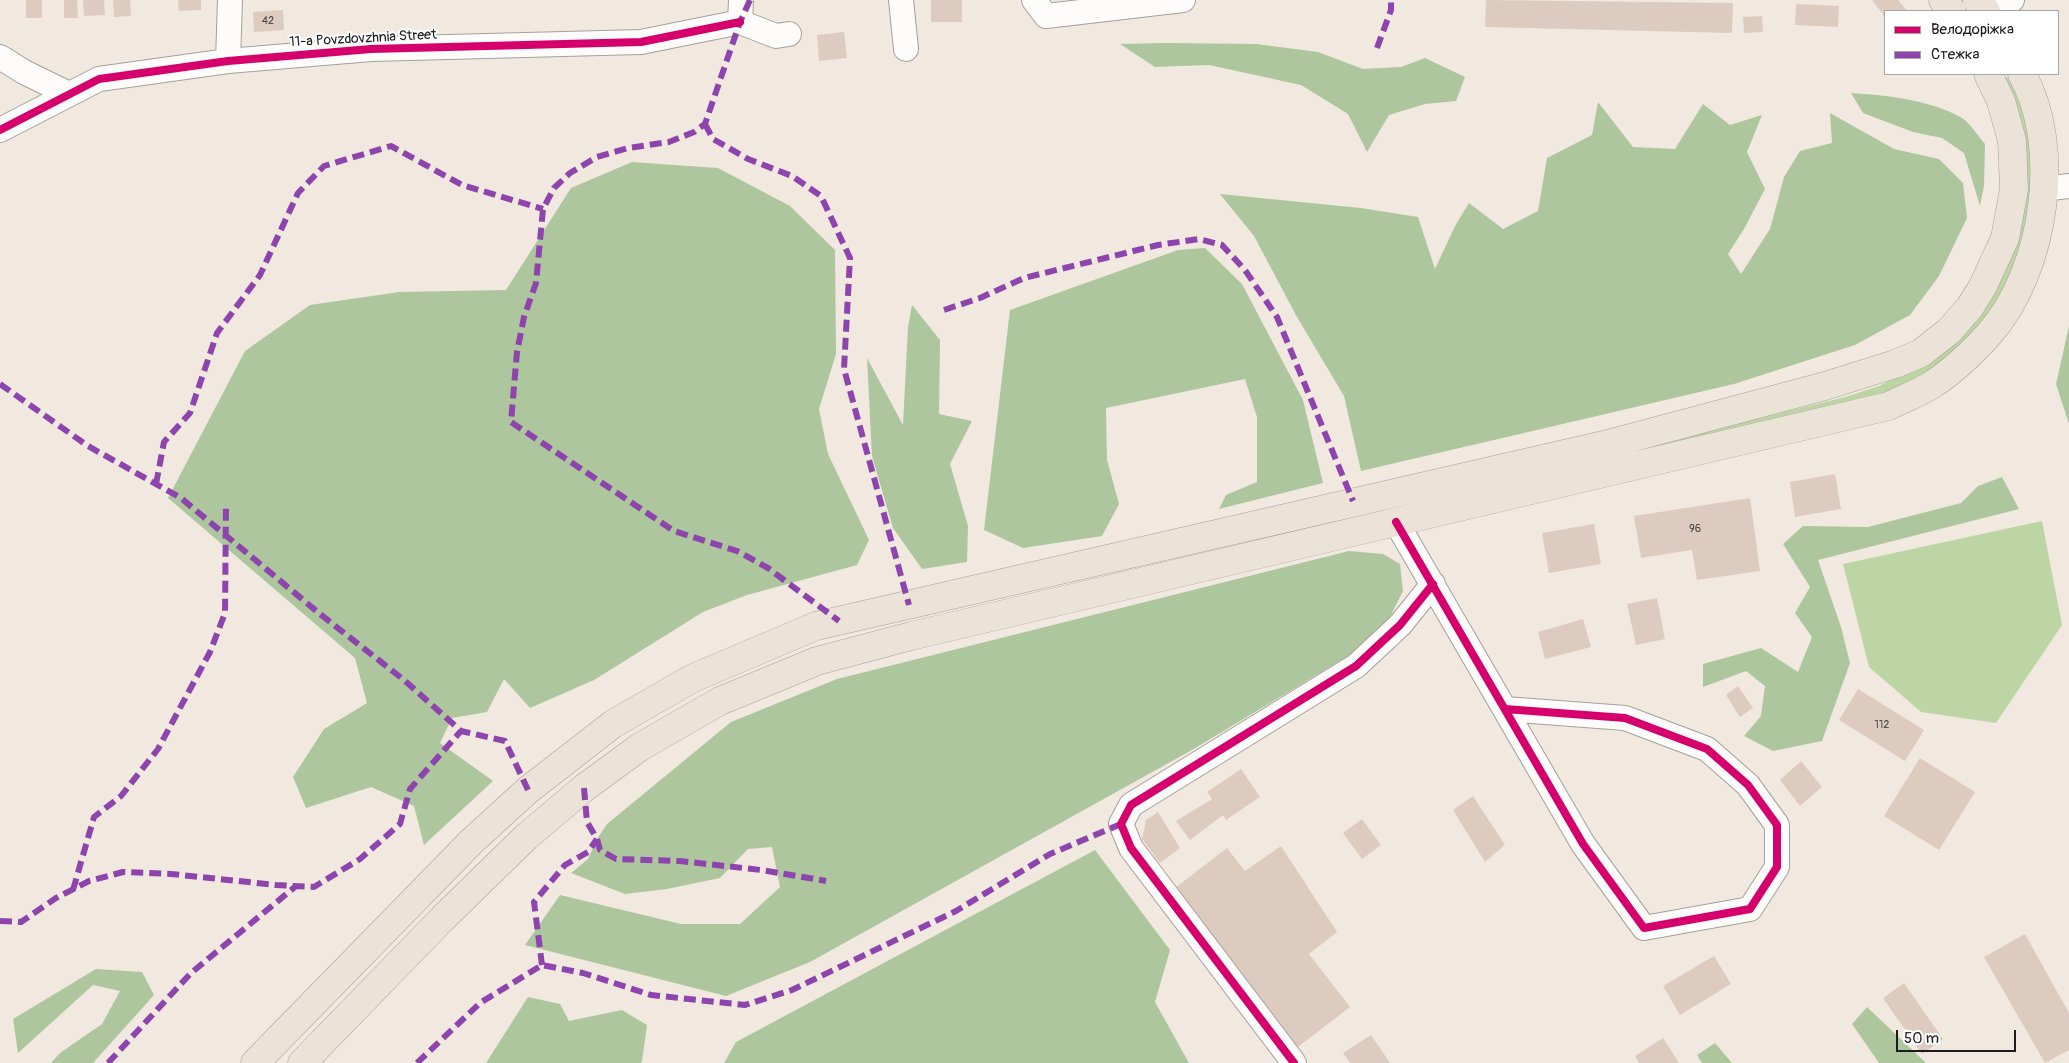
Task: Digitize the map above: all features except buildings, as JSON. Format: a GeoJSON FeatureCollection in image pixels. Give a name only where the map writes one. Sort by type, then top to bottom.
{"type":"FeatureCollection","features":[{"type":"Feature","properties":{"kind":"main road"},"geometry":{"type":"LineString","coordinates":[[1943,0],[1951,10]]}},
{"type":"Feature","properties":{"kind":"main road"},"geometry":{"type":"LineString","coordinates":[[1977,0],[1985,10]]}},
{"type":"Feature","properties":{"kind":"main road"},"geometry":{"type":"LineString","coordinates":[[255,1063],[472,841],[528,790],[613,724],[693,678],[816,626],[1604,445],[1825,386],[1895,364],[1921,353],[1949,331],[1970,307],[1984,286],[2005,238],[2014,189],[2012,141],[2001,101],[1988,75]]}},
{"type":"Feature","properties":{"kind":"main road"},"geometry":{"type":"LineString","coordinates":[[302,1063],[443,918],[526,837],[584,788],[640,747],[720,701],[818,661],[911,636],[1889,406],[1930,386],[1962,361],[1991,332],[2015,295],[2031,261],[2056,187],[2037,113],[2023,75]]}},
{"type":"Feature","properties":{"kind":"street"},"geometry":{"type":"LineString","coordinates":[[228,61],[230,0]]}},
{"type":"Feature","properties":{"kind":"street"},"geometry":{"type":"LineString","coordinates":[[901,0],[906,49]]}},
{"type":"Feature","properties":{"kind":"street"},"geometry":{"type":"LineString","coordinates":[[1034,0],[1046,16],[1183,0]]}},
{"type":"Feature","properties":{"kind":"street"},"geometry":{"type":"LineString","coordinates":[[1995,10],[2012,0]]}},
{"type":"Feature","properties":{"kind":"street"},"geometry":{"type":"LineString","coordinates":[[741,11],[776,36],[790,34]]}},
{"type":"Feature","properties":{"kind":"street","name":"11-a Povzdovzhnia Street"},"geometry":{"type":"LineString","coordinates":[[0,130],[99,79],[228,61],[371,49],[641,42],[741,11]]}},
{"type":"Feature","properties":{"kind":"street"},"geometry":{"type":"LineString","coordinates":[[0,57],[24,72],[69,94]]}},
{"type":"Feature","properties":{"kind":"street"},"geometry":{"type":"LineString","coordinates":[[1396,522],[1433,584],[1505,709],[1584,844],[1644,928],[1750,909],[1777,866],[1777,825],[1748,786],[1708,750],[1624,718],[1505,709]]}},
{"type":"Feature","properties":{"kind":"street"},"geometry":{"type":"LineString","coordinates":[[1294,1063],[1131,848],[1122,824],[1131,805],[1356,666],[1400,625],[1433,584]]}},
{"type":"Feature","properties":{"kind":"green space"},"geometry":{"type":"Polygon","coordinates":[[[1120,44],[1256,44],[1318,52],[1363,69],[1401,67],[1425,58],[1465,77],[1456,101],[1425,104],[1389,115],[1367,152],[1348,114],[1301,85],[1209,65],[1155,67],[1120,44]]]}},
{"type":"Feature","properties":{"kind":"green space"},"geometry":{"type":"Polygon","coordinates":[[[2004,77],[2007,77],[2019,100],[2028,136],[2031,166],[2024,228],[2016,258],[2004,287],[1989,313],[1967,341],[1926,375],[1884,394],[1434,500],[1433,498],[1845,397],[1879,386],[1922,364],[2002,273],[2004,77]]]}},
{"type":"Feature","properties":{"kind":"green space"},"geometry":{"type":"Polygon","coordinates":[[[1851,93],[1879,95],[1922,103],[1950,112],[1965,120],[1985,144],[1984,186],[1980,206],[1964,153],[1942,138],[1913,132],[1863,113],[1851,93]]]}},
{"type":"Feature","properties":{"kind":"green space"},"geometry":{"type":"Polygon","coordinates":[[[1598,102],[1633,147],[1675,149],[1703,104],[1730,125],[1762,115],[1747,152],[1765,189],[1744,229],[1728,254],[1741,274],[1770,229],[1784,177],[1800,151],[1832,143],[1830,113],[1894,149],[1939,159],[1963,183],[1967,218],[1939,276],[1910,315],[1855,345],[1734,384],[1361,471],[1344,396],[1297,317],[1254,236],[1220,194],[1361,208],[1418,217],[1435,269],[1455,226],[1469,203],[1503,229],[1538,211],[1547,158],[1592,135],[1598,102]]]}},
{"type":"Feature","properties":{"kind":"green space"},"geometry":{"type":"Polygon","coordinates":[[[632,162],[718,168],[790,206],[835,250],[836,354],[819,409],[828,454],[869,540],[857,565],[747,595],[703,612],[594,680],[530,708],[504,679],[487,712],[452,718],[440,743],[493,781],[424,845],[414,806],[371,787],[306,808],[293,777],[324,729],[367,703],[355,658],[168,498],[245,351],[310,305],[399,292],[506,290],[571,188],[632,162]]]}},
{"type":"Feature","properties":{"kind":"green space"},"geometry":{"type":"Polygon","coordinates":[[[1205,248],[1242,284],[1303,400],[1323,483],[1219,509],[1226,495],[1257,482],[1257,417],[1245,379],[1106,408],[1107,460],[1119,504],[1102,536],[1023,548],[984,530],[1010,310],[1178,250],[1205,248]]]}},
{"type":"Feature","properties":{"kind":"green space"},"geometry":{"type":"Polygon","coordinates":[[[912,305],[940,340],[939,414],[972,421],[950,464],[968,526],[967,562],[922,569],[893,528],[872,456],[867,358],[903,425],[908,327],[912,305]]]}},
{"type":"Feature","properties":{"kind":"green space"},"geometry":{"type":"Polygon","coordinates":[[[2069,326],[2069,424],[2056,384],[2069,326]]]}},
{"type":"Feature","properties":{"kind":"green space"},"geometry":{"type":"Polygon","coordinates":[[[2002,477],[2019,509],[1818,560],[1841,627],[1850,663],[1822,741],[1773,751],[1744,736],[1761,716],[1765,686],[1746,671],[1703,687],[1703,664],[1761,648],[1798,672],[1812,637],[1795,613],[1810,587],[1783,544],[1803,526],[1868,527],[1961,503],[1978,486],[2002,477]]]}},
{"type":"Feature","properties":{"kind":"green space"},"geometry":{"type":"Polygon","coordinates":[[[2042,521],[2062,625],[1996,723],[1921,712],[1869,667],[1843,564],[2042,521]]]}},
{"type":"Feature","properties":{"kind":"green space"},"geometry":{"type":"Polygon","coordinates":[[[1349,551],[1383,554],[1400,564],[1403,591],[1389,619],[1358,650],[1192,750],[810,962],[726,996],[525,945],[560,895],[681,924],[740,924],[780,887],[772,847],[748,849],[720,878],[667,889],[625,894],[571,873],[588,859],[597,839],[607,824],[731,722],[837,679],[1349,551]]]}},
{"type":"Feature","properties":{"kind":"green space"},"geometry":{"type":"Polygon","coordinates":[[[1095,850],[1170,950],[1155,1002],[1189,1063],[724,1063],[736,1042],[1095,850]]]}},
{"type":"Feature","properties":{"kind":"green space"},"geometry":{"type":"Polygon","coordinates":[[[96,969],[142,972],[154,995],[93,1063],[51,1063],[60,1053],[102,1024],[120,991],[93,985],[18,1053],[13,1019],[96,969]]]}},
{"type":"Feature","properties":{"kind":"green space"},"geometry":{"type":"Polygon","coordinates":[[[528,997],[560,1004],[569,1021],[622,1010],[647,1025],[641,1063],[486,1063],[528,997]]]}},
{"type":"Feature","properties":{"kind":"green space"},"geometry":{"type":"Polygon","coordinates":[[[1867,1007],[1926,1063],[1879,1063],[1852,1024],[1867,1007]]]}},
{"type":"Feature","properties":{"kind":"green space"},"geometry":{"type":"Polygon","coordinates":[[[1715,1043],[1732,1063],[1702,1063],[1697,1055],[1715,1043]]]}},
{"type":"Feature","properties":{"kind":"marked path"},"geometry":{"type":"LineString","coordinates":[[750,0],[740,22],[705,124],[694,132],[669,142],[628,148],[597,157],[570,173],[554,188],[543,209],[536,283],[524,317],[517,352],[511,422],[674,531],[737,551],[768,568],[839,621]]}},
{"type":"Feature","properties":{"kind":"marked path"},"geometry":{"type":"LineString","coordinates":[[1377,48],[1391,10],[1391,0]]}},
{"type":"Feature","properties":{"kind":"marked path"},"geometry":{"type":"LineString","coordinates":[[705,124],[713,139],[748,159],[792,176],[821,196],[850,258],[844,369],[909,605]]}},
{"type":"Feature","properties":{"kind":"marked path"},"geometry":{"type":"LineString","coordinates":[[156,484],[164,442],[190,413],[217,333],[260,275],[298,193],[324,166],[391,146],[462,185],[543,209]]}},
{"type":"Feature","properties":{"kind":"marked path"},"geometry":{"type":"LineString","coordinates":[[944,310],[980,298],[1024,278],[1158,245],[1199,239],[1222,245],[1245,270],[1277,317],[1353,501]]}},
{"type":"Feature","properties":{"kind":"marked path"},"geometry":{"type":"LineString","coordinates":[[0,384],[88,446],[181,498],[320,614],[404,680],[461,731],[505,741],[528,790]]}},
{"type":"Feature","properties":{"kind":"marked path"},"geometry":{"type":"LineString","coordinates":[[73,890],[94,817],[121,796],[158,749],[210,652],[225,613],[226,504]]}},
{"type":"Feature","properties":{"kind":"marked path"},"geometry":{"type":"LineString","coordinates":[[0,921],[21,922],[56,898],[89,881],[123,872],[171,874],[314,887],[360,859],[400,824],[410,789],[461,731]]}},
{"type":"Feature","properties":{"kind":"marked path"},"geometry":{"type":"LineString","coordinates":[[584,788],[587,822],[597,839],[600,850],[616,859],[680,861],[761,870],[826,881]]}},
{"type":"Feature","properties":{"kind":"marked path"},"geometry":{"type":"LineString","coordinates":[[417,1063],[480,1003],[542,965],[583,973],[651,995],[745,1005],[792,990],[956,911],[1050,854],[1121,824]]}},
{"type":"Feature","properties":{"kind":"marked path"},"geometry":{"type":"LineString","coordinates":[[542,965],[534,902],[565,865],[588,852],[597,839]]}},
{"type":"Feature","properties":{"kind":"marked path"},"geometry":{"type":"LineString","coordinates":[[108,1063],[191,973],[296,886]]}},
{"type":"Feature","properties":{"kind":"cycle path"},"geometry":{"type":"LineString","coordinates":[[0,130],[99,79],[228,61],[371,49],[641,42],[740,22]]}},
{"type":"Feature","properties":{"kind":"cycle path"},"geometry":{"type":"LineString","coordinates":[[1396,522],[1583,844],[1644,928],[1750,909],[1777,867],[1777,825],[1748,785],[1707,749],[1625,718],[1505,709]]}},
{"type":"Feature","properties":{"kind":"cycle path"},"geometry":{"type":"LineString","coordinates":[[1294,1063],[1131,848],[1121,824],[1131,805],[1356,666],[1400,625],[1433,584]]}}]}
